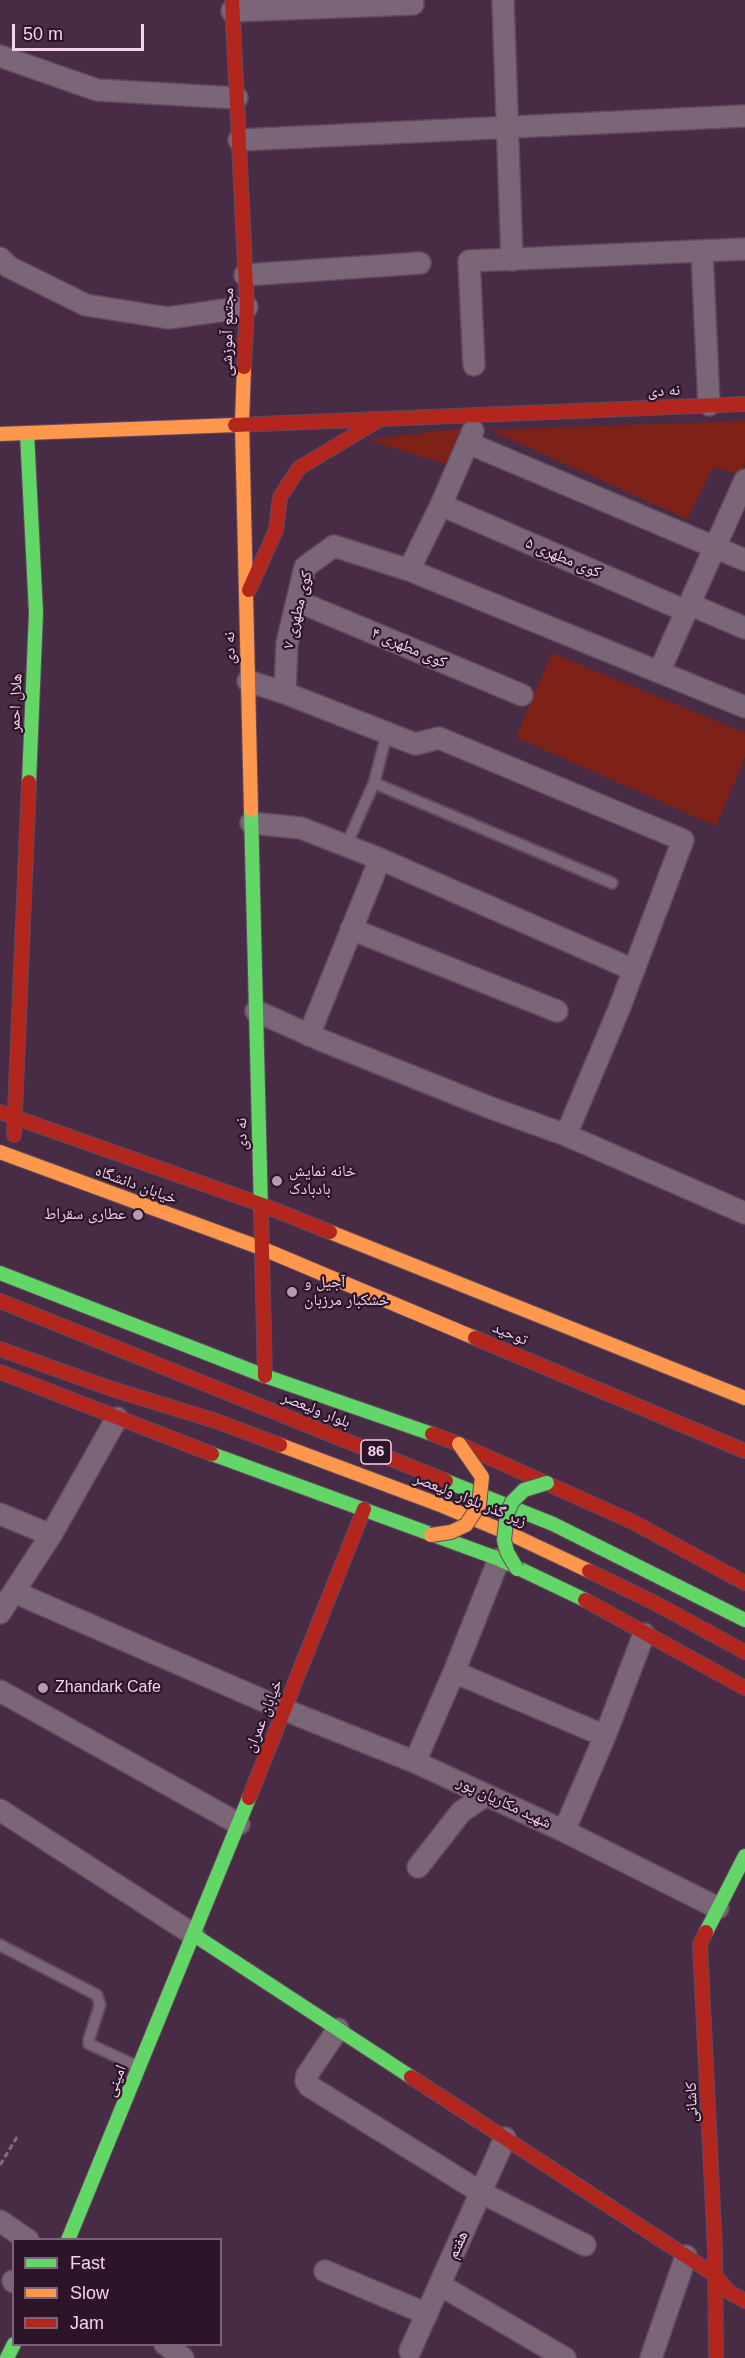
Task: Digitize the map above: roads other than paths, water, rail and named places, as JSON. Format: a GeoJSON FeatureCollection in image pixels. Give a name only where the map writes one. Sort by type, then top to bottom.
{"type":"FeatureCollection","features":[{"type":"Feature","properties":{"kind":"street"},"geometry":{"type":"LineString","coordinates":[[503,0],[512,260]]}},
{"type":"Feature","properties":{"kind":"street"},"geometry":{"type":"LineString","coordinates":[[232,5],[413,4]]}},
{"type":"Feature","properties":{"kind":"street","name":"مجتمع آموزشی"},"geometry":{"type":"LineString","coordinates":[[232,5],[247,307],[242,423]]}},
{"type":"Feature","properties":{"kind":"street"},"geometry":{"type":"LineString","coordinates":[[0,56],[97,90],[237,98]]}},
{"type":"Feature","properties":{"kind":"street"},"geometry":{"type":"LineString","coordinates":[[238,140],[745,116]]}},
{"type":"Feature","properties":{"kind":"street"},"geometry":{"type":"LineString","coordinates":[[474,365],[469,261],[745,249]]}},
{"type":"Feature","properties":{"kind":"street"},"geometry":{"type":"LineString","coordinates":[[702,251],[709,405]]}},
{"type":"Feature","properties":{"kind":"street"},"geometry":{"type":"LineString","coordinates":[[0,258],[9,267],[86,305],[168,318],[247,307]]}},
{"type":"Feature","properties":{"kind":"street"},"geometry":{"type":"LineString","coordinates":[[245,275],[420,263]]}},
{"type":"Feature","properties":{"kind":"street","name":"نه دی"},"geometry":{"type":"LineString","coordinates":[[265,1376],[242,423],[745,404]]}},
{"type":"Feature","properties":{"kind":"street"},"geometry":{"type":"LineString","coordinates":[[480,414],[441,506],[409,570],[745,707]]}},
{"type":"Feature","properties":{"kind":"street"},"geometry":{"type":"LineString","coordinates":[[246,597],[276,530],[279,497],[299,468],[381,418]]}},
{"type":"Feature","properties":{"kind":"street"},"geometry":{"type":"LineString","coordinates":[[0,434],[242,423]]}},
{"type":"Feature","properties":{"kind":"street","name":"هلال احمر"},"geometry":{"type":"LineString","coordinates":[[6,1154],[16,1118],[36,613],[27,433]]}},
{"type":"Feature","properties":{"kind":"street"},"geometry":{"type":"LineString","coordinates":[[468,443],[745,560]]}},
{"type":"Feature","properties":{"kind":"street"},"geometry":{"type":"LineString","coordinates":[[659,672],[745,480]]}},
{"type":"Feature","properties":{"kind":"street","name":"کوی مطهری ۵"},"geometry":{"type":"LineString","coordinates":[[441,506],[745,628]]}},
{"type":"Feature","properties":{"kind":"street","name":"کوی مطهری ۷"},"geometry":{"type":"LineString","coordinates":[[285,693],[287,643],[305,567],[334,546],[409,570]]}},
{"type":"Feature","properties":{"kind":"street","name":"کوی مطهری ۴"},"geometry":{"type":"LineString","coordinates":[[297,601],[522,695]]}},
{"type":"Feature","properties":{"kind":"street"},"geometry":{"type":"LineString","coordinates":[[248,681],[285,693],[415,744],[439,738],[683,840],[634,970],[566,1135]]}},
{"type":"Feature","properties":{"kind":"street"},"geometry":{"type":"LineString","coordinates":[[251,823],[301,828],[380,859],[634,970]]}},
{"type":"Feature","properties":{"kind":"street"},"geometry":{"type":"LineString","coordinates":[[309,1035],[380,859]]}},
{"type":"Feature","properties":{"kind":"street"},"geometry":{"type":"LineString","coordinates":[[351,929],[556,1011]]}},
{"type":"Feature","properties":{"kind":"street"},"geometry":{"type":"LineString","coordinates":[[256,1011],[309,1035],[491,1108],[566,1135],[745,1213]]}},
{"type":"Feature","properties":{"kind":"street","name":"خیابان دانشگاه"},"geometry":{"type":"LineString","coordinates":[[0,1112],[260,1204]]}},
{"type":"Feature","properties":{"kind":"street","name":"خیابان دانشگاه"},"geometry":{"type":"LineString","coordinates":[[6,1154],[261,1248]]}},
{"type":"Feature","properties":{"kind":"street","name":"توحید"},"geometry":{"type":"LineString","coordinates":[[260,1204],[745,1398]]}},
{"type":"Feature","properties":{"kind":"street","name":"توحید"},"geometry":{"type":"LineString","coordinates":[[261,1248],[745,1451]]}},
{"type":"Feature","properties":{"kind":"street","name":"بلوار ولیعصر"},"geometry":{"type":"LineString","coordinates":[[0,1273],[265,1376],[459,1444],[635,1523],[745,1583]]}},
{"type":"Feature","properties":{"kind":"street","name":"بلوار ولیعصر"},"geometry":{"type":"LineString","coordinates":[[0,1301],[553,1524],[745,1620]]}},
{"type":"Feature","properties":{"kind":"street","name":"زیر گذر بلوار ولیعصر"},"geometry":{"type":"LineString","coordinates":[[0,1349],[109,1388],[216,1421],[443,1506],[515,1536],[655,1603],[745,1652]]}},
{"type":"Feature","properties":{"kind":"street"},"geometry":{"type":"LineString","coordinates":[[0,1372],[287,1483],[364,1509],[508,1564],[590,1603],[745,1688]]}},
{"type":"Feature","properties":{"kind":"street"},"geometry":{"type":"LineString","coordinates":[[0,1613],[51,1535],[117,1418]]}},
{"type":"Feature","properties":{"kind":"street"},"geometry":{"type":"LineString","coordinates":[[431,1535],[452,1532],[466,1525],[479,1505],[482,1477],[459,1444]]}},
{"type":"Feature","properties":{"kind":"street"},"geometry":{"type":"LineString","coordinates":[[415,1762],[454,1672],[508,1564],[504,1540],[507,1514],[512,1502],[524,1490],[547,1483]]}},
{"type":"Feature","properties":{"kind":"street","name":"خیابان عمران"},"geometry":{"type":"LineString","coordinates":[[194,1935],[364,1509]]}},
{"type":"Feature","properties":{"kind":"street"},"geometry":{"type":"LineString","coordinates":[[0,1514],[51,1535]]}},
{"type":"Feature","properties":{"kind":"street","name":"شهید مکاریان پور"},"geometry":{"type":"LineString","coordinates":[[14,1592],[285,1710],[415,1762],[564,1831],[718,1908]]}},
{"type":"Feature","properties":{"kind":"street"},"geometry":{"type":"LineString","coordinates":[[564,1831],[605,1736],[644,1634]]}},
{"type":"Feature","properties":{"kind":"street"},"geometry":{"type":"LineString","coordinates":[[454,1672],[605,1736]]}},
{"type":"Feature","properties":{"kind":"street"},"geometry":{"type":"LineString","coordinates":[[0,1691],[239,1824]]}},
{"type":"Feature","properties":{"kind":"street"},"geometry":{"type":"LineString","coordinates":[[418,1867],[461,1812],[486,1795]]}},
{"type":"Feature","properties":{"kind":"street"},"geometry":{"type":"LineString","coordinates":[[0,1810],[686,2256],[727,2275],[729,2358]]}},
{"type":"Feature","properties":{"kind":"street","name":"کاشانی"},"geometry":{"type":"LineString","coordinates":[[727,2275],[700,1944],[745,1856]]}},
{"type":"Feature","properties":{"kind":"street"},"geometry":{"type":"LineString","coordinates":[[715,1941],[745,1886]]}},
{"type":"Feature","properties":{"kind":"street","name":"امینی"},"geometry":{"type":"LineString","coordinates":[[69,2238],[194,1935]]}},
{"type":"Feature","properties":{"kind":"street"},"geometry":{"type":"LineString","coordinates":[[338,2029],[307,2075],[306,2081],[309,2086],[482,2193],[585,2245]]}},
{"type":"Feature","properties":{"kind":"street","name":"کاشانی"},"geometry":{"type":"LineString","coordinates":[[716,2358],[727,2275],[723,2119]]}},
{"type":"Feature","properties":{"kind":"street","name":"هفتم"},"geometry":{"type":"LineString","coordinates":[[410,2351],[506,2138]]}},
{"type":"Feature","properties":{"kind":"street"},"geometry":{"type":"LineString","coordinates":[[0,2221],[25,2238]]}},
{"type":"Feature","properties":{"kind":"street"},"geometry":{"type":"LineString","coordinates":[[651,2358],[686,2256]]}},
{"type":"Feature","properties":{"kind":"street"},"geometry":{"type":"LineString","coordinates":[[325,2271],[426,2314]]}},
{"type":"Feature","properties":{"kind":"street"},"geometry":{"type":"LineString","coordinates":[[440,2285],[565,2358]]}},
{"type":"Feature","properties":{"kind":"street"},"geometry":{"type":"LineString","coordinates":[[729,2292],[745,2301]]}},
{"type":"Feature","properties":{"kind":"street"},"geometry":{"type":"LineString","coordinates":[[168,2346],[183,2358]]}},
{"type":"Feature","properties":{"kind":"lane"},"geometry":{"type":"LineString","coordinates":[[346,846],[374,783],[387,733]]}},
{"type":"Feature","properties":{"kind":"lane"},"geometry":{"type":"LineString","coordinates":[[374,783],[612,883]]}},
{"type":"Feature","properties":{"kind":"lane"},"geometry":{"type":"LineString","coordinates":[[0,1945],[97,1995],[100,2005],[88,2039],[89,2044],[140,2067]]}},
{"type":"Feature","properties":{"kind":"place","name":"خانه نمایش بادبادک"},"geometry":{"type":"Point","coordinates":[277,1181]}},
{"type":"Feature","properties":{"kind":"place","name":"عطاری سقراط"},"geometry":{"type":"Point","coordinates":[138,1215]}},
{"type":"Feature","properties":{"kind":"place","name":"آجیل و خشکبار مرزبان"},"geometry":{"type":"Point","coordinates":[292,1292]}},
{"type":"Feature","properties":{"kind":"place","name":"Zhandark Cafe"},"geometry":{"type":"Point","coordinates":[43,1688]}}]}
